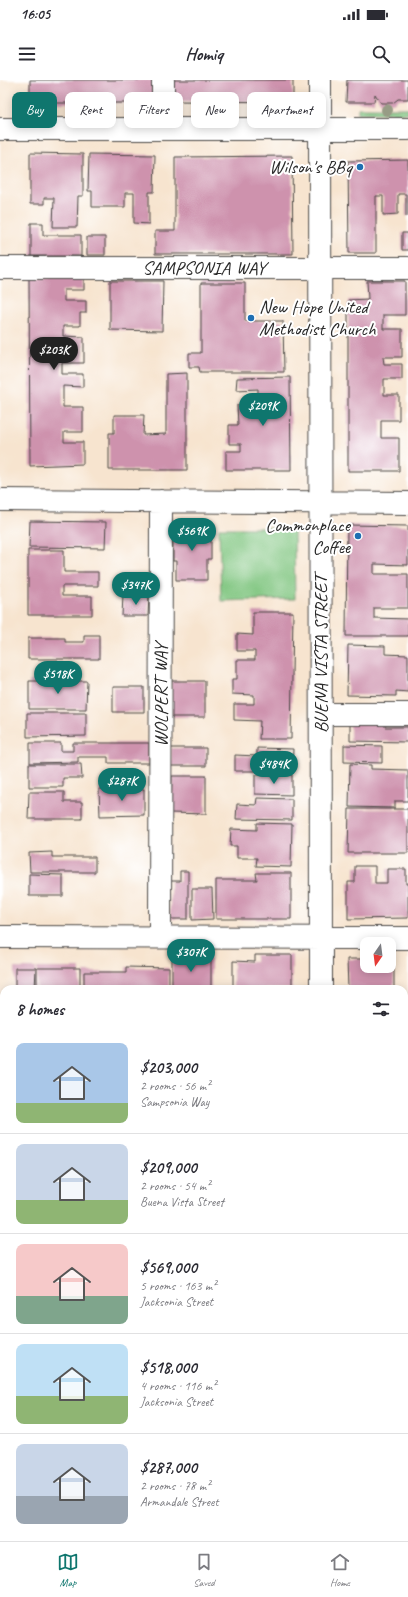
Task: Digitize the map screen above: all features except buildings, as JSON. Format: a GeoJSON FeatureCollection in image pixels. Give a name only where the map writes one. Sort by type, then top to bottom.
{"type":"FeatureCollection","features":[{"type":"Feature","properties":{"kind":"street"},"geometry":{"type":"LineString","coordinates":[[163,80],[163,129]]}},
{"type":"Feature","properties":{"kind":"street","name":"BUENA VISTA STREET"},"geometry":{"type":"LineString","coordinates":[[320,80],[321,985]]}},
{"type":"Feature","properties":{"kind":"street"},"geometry":{"type":"LineString","coordinates":[[0,129],[408,129]]}},
{"type":"Feature","properties":{"kind":"street","name":"SAMPSONIA WAY"},"geometry":{"type":"LineString","coordinates":[[0,268],[408,268]]}},
{"type":"Feature","properties":{"kind":"street"},"geometry":{"type":"LineString","coordinates":[[0,500],[408,503]]}},
{"type":"Feature","properties":{"kind":"street","name":"WOLPERT WAY"},"geometry":{"type":"LineString","coordinates":[[160,937],[161,501]]}},
{"type":"Feature","properties":{"kind":"street"},"geometry":{"type":"LineString","coordinates":[[321,714],[408,714]]}},
{"type":"Feature","properties":{"kind":"street"},"geometry":{"type":"LineString","coordinates":[[0,937],[408,938]]}},
{"type":"Feature","properties":{"kind":"green space"},"geometry":{"type":"Polygon","coordinates":[[[358,108],[408,108],[408,113],[358,113],[358,108]]]}},
{"type":"Feature","properties":{"kind":"green space"},"geometry":{"type":"Polygon","coordinates":[[[219,528],[294,528],[295,599],[221,601],[219,528]]]}},
{"type":"Feature","properties":{"kind":"place","name":"Wilson's BBq"},"geometry":{"type":"Point","coordinates":[360,167]}},
{"type":"Feature","properties":{"kind":"place","name":"New Hope United Methodist Church"},"geometry":{"type":"Point","coordinates":[251,318]}},
{"type":"Feature","properties":{"kind":"place","name":"Commonplace Coffee"},"geometry":{"type":"Point","coordinates":[358,536]}}]}
